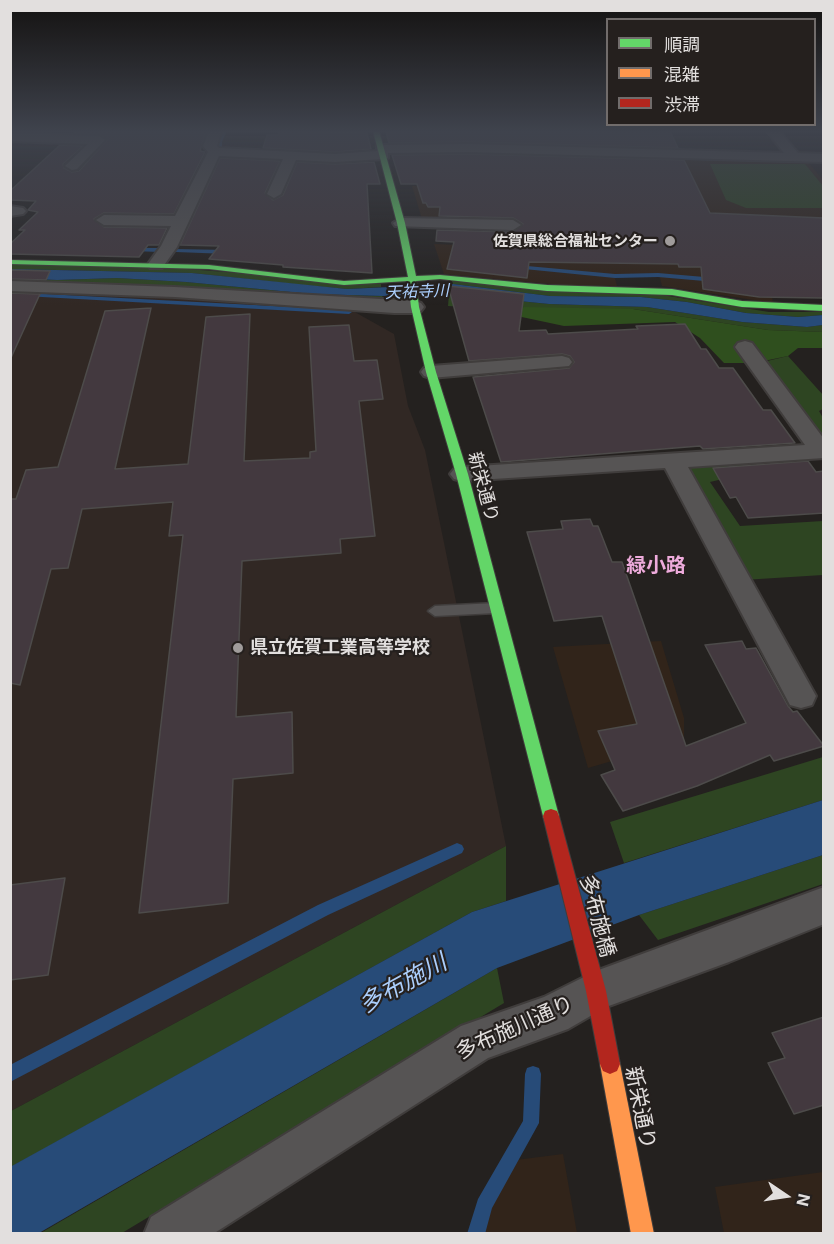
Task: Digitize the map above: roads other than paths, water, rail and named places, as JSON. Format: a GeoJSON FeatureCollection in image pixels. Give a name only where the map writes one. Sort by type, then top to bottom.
{"type":"FeatureCollection","features":[{"type":"Feature","properties":{"kind":"street"},"geometry":{"type":"LineString","coordinates":[[156,264],[169,247],[196,189]]}},
{"type":"Feature","properties":{"kind":"street"},"geometry":{"type":"LineString","coordinates":[[274,194],[276,189]]}},
{"type":"Feature","properties":{"kind":"street","name":"新栄通り"},"geometry":{"type":"LineString","coordinates":[[392,189],[412,278],[415,307],[431,372],[462,474],[558,852]]}},
{"type":"Feature","properties":{"kind":"street"},"geometry":{"type":"LineString","coordinates":[[104,220],[182,221]]}},
{"type":"Feature","properties":{"kind":"street"},"geometry":{"type":"LineString","coordinates":[[401,223],[513,225]]}},
{"type":"Feature","properties":{"kind":"street"},"geometry":{"type":"LineString","coordinates":[[10,262],[68,265],[156,264],[253,271],[344,283],[448,278],[559,288],[672,292],[742,304],[824,308]]}},
{"type":"Feature","properties":{"kind":"street"},"geometry":{"type":"LineString","coordinates":[[10,286],[175,292],[415,307]]}},
{"type":"Feature","properties":{"kind":"street"},"geometry":{"type":"LineString","coordinates":[[745,347],[822,451]]}},
{"type":"Feature","properties":{"kind":"street"},"geometry":{"type":"LineString","coordinates":[[431,372],[562,362]]}},
{"type":"Feature","properties":{"kind":"street"},"geometry":{"type":"LineString","coordinates":[[462,474],[822,451]]}},
{"type":"Feature","properties":{"kind":"street"},"geometry":{"type":"LineString","coordinates":[[674,461],[801,696]]}},
{"type":"Feature","properties":{"kind":"street","name":"多布施橋"},"geometry":{"type":"LineString","coordinates":[[558,852],[596,991]]}},
{"type":"Feature","properties":{"kind":"street","name":"多布施川通り"},"geometry":{"type":"LineString","coordinates":[[168,1233],[476,1041],[553,1014],[596,991],[729,943],[824,905]]}},
{"type":"Feature","properties":{"kind":"street","name":"新栄通り"},"geometry":{"type":"LineString","coordinates":[[596,991],[643,1233]]}},
{"type":"Feature","properties":{"kind":"lane"},"geometry":{"type":"LineString","coordinates":[[435,611],[496,608]]}},
{"type":"Feature","properties":{"kind":"water","name":"天祐寺川"},"geometry":{"type":"Polygon","coordinates":[[[11,269],[192,273],[347,289],[453,284],[550,296],[641,297],[687,302],[746,313],[798,317],[823,315],[823,325],[807,327],[742,322],[647,307],[549,304],[449,294],[382,296],[312,294],[117,278],[57,280],[11,278],[11,269]]]}},
{"type":"Feature","properties":{"kind":"water","name":"多布施川"},"geometry":{"type":"Polygon","coordinates":[[[823,800],[823,855],[639,915],[497,968],[39,1233],[11,1233],[10,1167],[472,912],[823,800]]]}},
{"type":"Feature","properties":{"kind":"waterway"},"geometry":{"type":"LineString","coordinates":[[191,216],[204,189]]}},
{"type":"Feature","properties":{"kind":"waterway"},"geometry":{"type":"LineString","coordinates":[[133,249],[159,250]]}},
{"type":"Feature","properties":{"kind":"waterway"},"geometry":{"type":"LineString","coordinates":[[176,250],[228,252]]}},
{"type":"Feature","properties":{"kind":"waterway"},"geometry":{"type":"LineString","coordinates":[[516,267],[615,276],[658,275],[716,280]]}},
{"type":"Feature","properties":{"kind":"waterway"},"geometry":{"type":"LineString","coordinates":[[26,295],[349,312]]}},
{"type":"Feature","properties":{"kind":"waterway"},"geometry":{"type":"LineString","coordinates":[[10,1074],[323,910],[457,849]]}},
{"type":"Feature","properties":{"kind":"waterway"},"geometry":{"type":"LineString","coordinates":[[476,1234],[484,1205],[531,1123],[533,1074]]}},
{"type":"Feature","properties":{"kind":"place","name":"佐賀県総合福祉センター"},"geometry":{"type":"Point","coordinates":[670,241]}},
{"type":"Feature","properties":{"kind":"place","name":"県立佐賀工業高等学校"},"geometry":{"type":"Point","coordinates":[238,648]}},
{"type":"Feature","properties":{"kind":"district","name":"緑小路"},"geometry":{"type":"Point","coordinates":[656,566]}}]}
